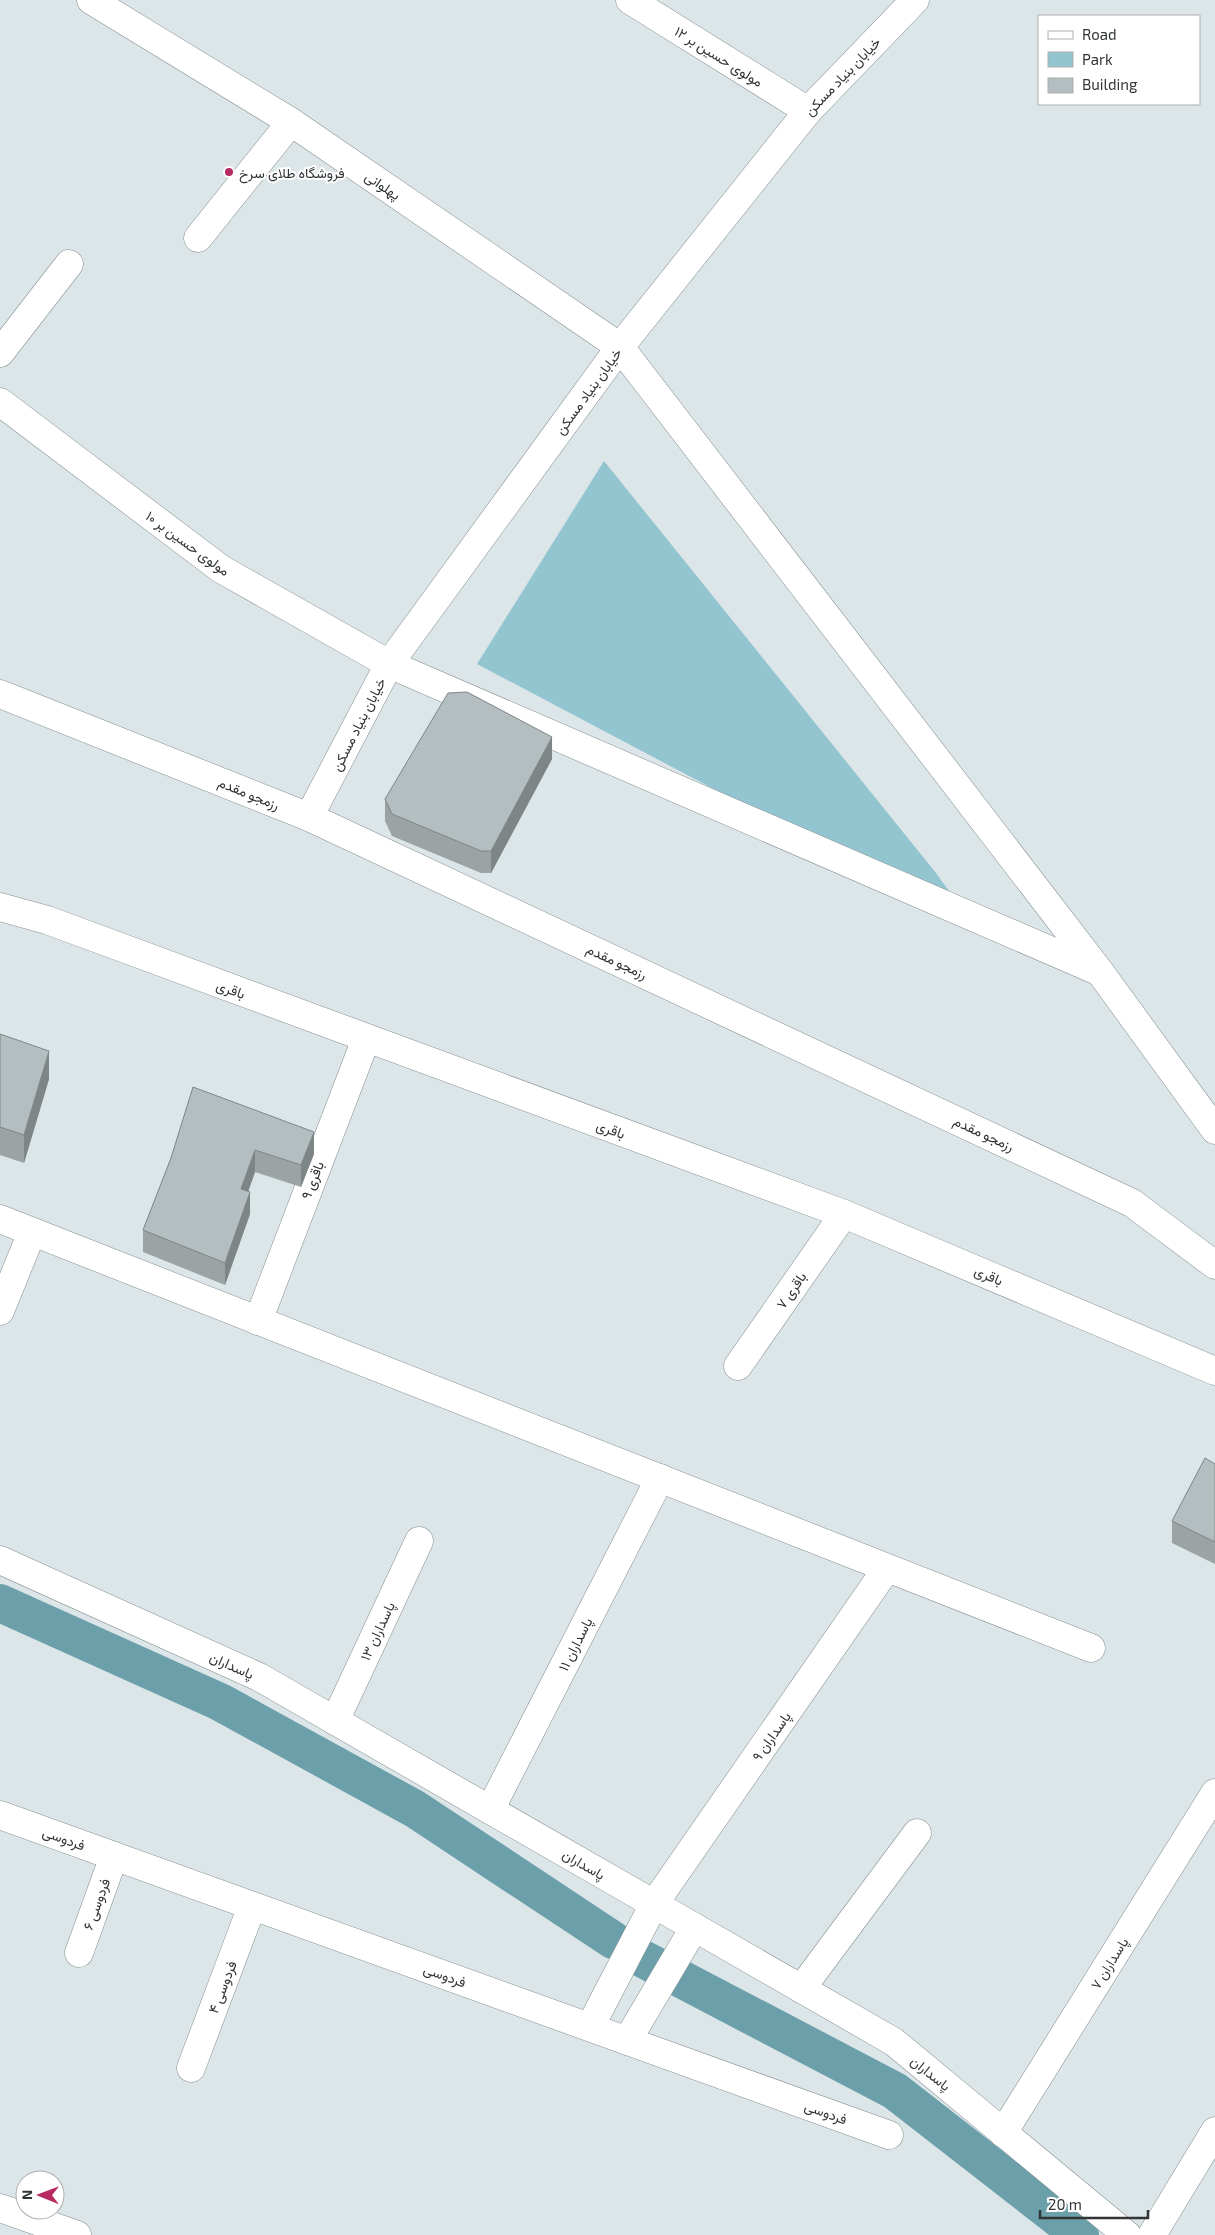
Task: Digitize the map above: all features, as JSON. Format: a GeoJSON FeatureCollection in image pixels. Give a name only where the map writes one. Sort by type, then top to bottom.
{"type":"FeatureCollection","features":[{"type":"Feature","properties":{"kind":"street","name":"پهلوانی"},"geometry":{"type":"LineString","coordinates":[[91,0],[291,122],[620,346],[1100,972],[1215,1130]]}},
{"type":"Feature","properties":{"kind":"street","name":"مولوی حسین بر ۱۲"},"geometry":{"type":"LineString","coordinates":[[630,0],[808,111]]}},
{"type":"Feature","properties":{"kind":"street","name":"خیابان بنیاد مسکن"},"geometry":{"type":"LineString","coordinates":[[309,817],[388,664],[620,346],[808,111],[915,0]]}},
{"type":"Feature","properties":{"kind":"street"},"geometry":{"type":"LineString","coordinates":[[198,238],[291,122]]}},
{"type":"Feature","properties":{"kind":"street"},"geometry":{"type":"LineString","coordinates":[[0,353],[69,264]]}},
{"type":"Feature","properties":{"kind":"street","name":"مولوی حسین بر ۱۰"},"geometry":{"type":"LineString","coordinates":[[0,402],[221,569],[388,664],[1100,972]]}},
{"type":"Feature","properties":{"kind":"street","name":"رزمجو مقدم"},"geometry":{"type":"LineString","coordinates":[[0,694],[309,817],[1132,1203],[1215,1265]]}},
{"type":"Feature","properties":{"kind":"street","name":"باقری"},"geometry":{"type":"LineString","coordinates":[[0,908],[47,920],[844,1214],[1215,1371]]}},
{"type":"Feature","properties":{"kind":"street","name":"باقری ۹"},"geometry":{"type":"LineString","coordinates":[[258,1321],[366,1039]]}},
{"type":"Feature","properties":{"kind":"street","name":"باقری ۷"},"geometry":{"type":"LineString","coordinates":[[738,1366],[844,1214]]}},
{"type":"Feature","properties":{"kind":"street"},"geometry":{"type":"LineString","coordinates":[[0,1220],[1091,1648]]}},
{"type":"Feature","properties":{"kind":"street"},"geometry":{"type":"LineString","coordinates":[[0,1311],[32,1232]]}},
{"type":"Feature","properties":{"kind":"street","name":"پاسداران ۱۱"},"geometry":{"type":"LineString","coordinates":[[490,1810],[660,1478]]}},
{"type":"Feature","properties":{"kind":"street","name":"پاسداران ۱۳"},"geometry":{"type":"LineString","coordinates":[[336,1721],[419,1541]]}},
{"type":"Feature","properties":{"kind":"street","name":"پاسداران"},"geometry":{"type":"LineString","coordinates":[[0,1560],[259,1677],[654,1904],[693,1929],[894,2042],[1127,2235]]}},
{"type":"Feature","properties":{"kind":"street","name":"پاسداران ۹"},"geometry":{"type":"LineString","coordinates":[[590,2027],[654,1904],[887,1568]]}},
{"type":"Feature","properties":{"kind":"street","name":"پاسداران ۷"},"geometry":{"type":"LineString","coordinates":[[1003,2132],[1215,1793]]}},
{"type":"Feature","properties":{"kind":"street","name":"فردوسی"},"geometry":{"type":"LineString","coordinates":[[0,1815],[889,2135]]}},
{"type":"Feature","properties":{"kind":"street"},"geometry":{"type":"LineString","coordinates":[[801,1989],[917,1833]]}},
{"type":"Feature","properties":{"kind":"street","name":"فردوسی ۶"},"geometry":{"type":"LineString","coordinates":[[79,1953],[114,1856]]}},
{"type":"Feature","properties":{"kind":"street","name":"فردوسی ۴"},"geometry":{"type":"LineString","coordinates":[[191,2068],[252,1906]]}},
{"type":"Feature","properties":{"kind":"street"},"geometry":{"type":"LineString","coordinates":[[627,2040],[693,1929]]}},
{"type":"Feature","properties":{"kind":"street"},"geometry":{"type":"LineString","coordinates":[[1152,2235],[1215,2131]]}},
{"type":"Feature","properties":{"kind":"street"},"geometry":{"type":"LineString","coordinates":[[0,2208],[77,2235]]}},
{"type":"Feature","properties":{"kind":"green space"},"geometry":{"type":"Polygon","coordinates":[[[604,461],[936,873],[975,927],[477,664],[604,461]]]}},
{"type":"Feature","properties":{"kind":"building"},"geometry":{"type":"Polygon","coordinates":[[[467,692],[552,737],[491,851],[481,851],[392,814],[385,799],[448,693],[467,692]]]}},
{"type":"Feature","properties":{"kind":"building"},"geometry":{"type":"Polygon","coordinates":[[[0,1034],[49,1051],[24,1135],[0,1127],[0,1034]]]}},
{"type":"Feature","properties":{"kind":"building"},"geometry":{"type":"Polygon","coordinates":[[[193,1087],[314,1132],[301,1165],[255,1150],[241,1189],[250,1192],[225,1263],[143,1230],[171,1158],[193,1087]]]}},
{"type":"Feature","properties":{"kind":"building"},"geometry":{"type":"Polygon","coordinates":[[[1205,1458],[1215,1464],[1215,1542],[1172,1521],[1205,1458]]]}},
{"type":"Feature","properties":{"kind":"waterway"},"geometry":{"type":"LineString","coordinates":[[0,1603],[220,1702],[415,1809],[613,1940]]}},
{"type":"Feature","properties":{"kind":"waterway"},"geometry":{"type":"LineString","coordinates":[[645,1960],[895,2091],[1080,2235]]}},
{"type":"Feature","properties":{"kind":"place","name":"فروشگاه طلای سرخ"},"geometry":{"type":"Point","coordinates":[229,172]}}]}
